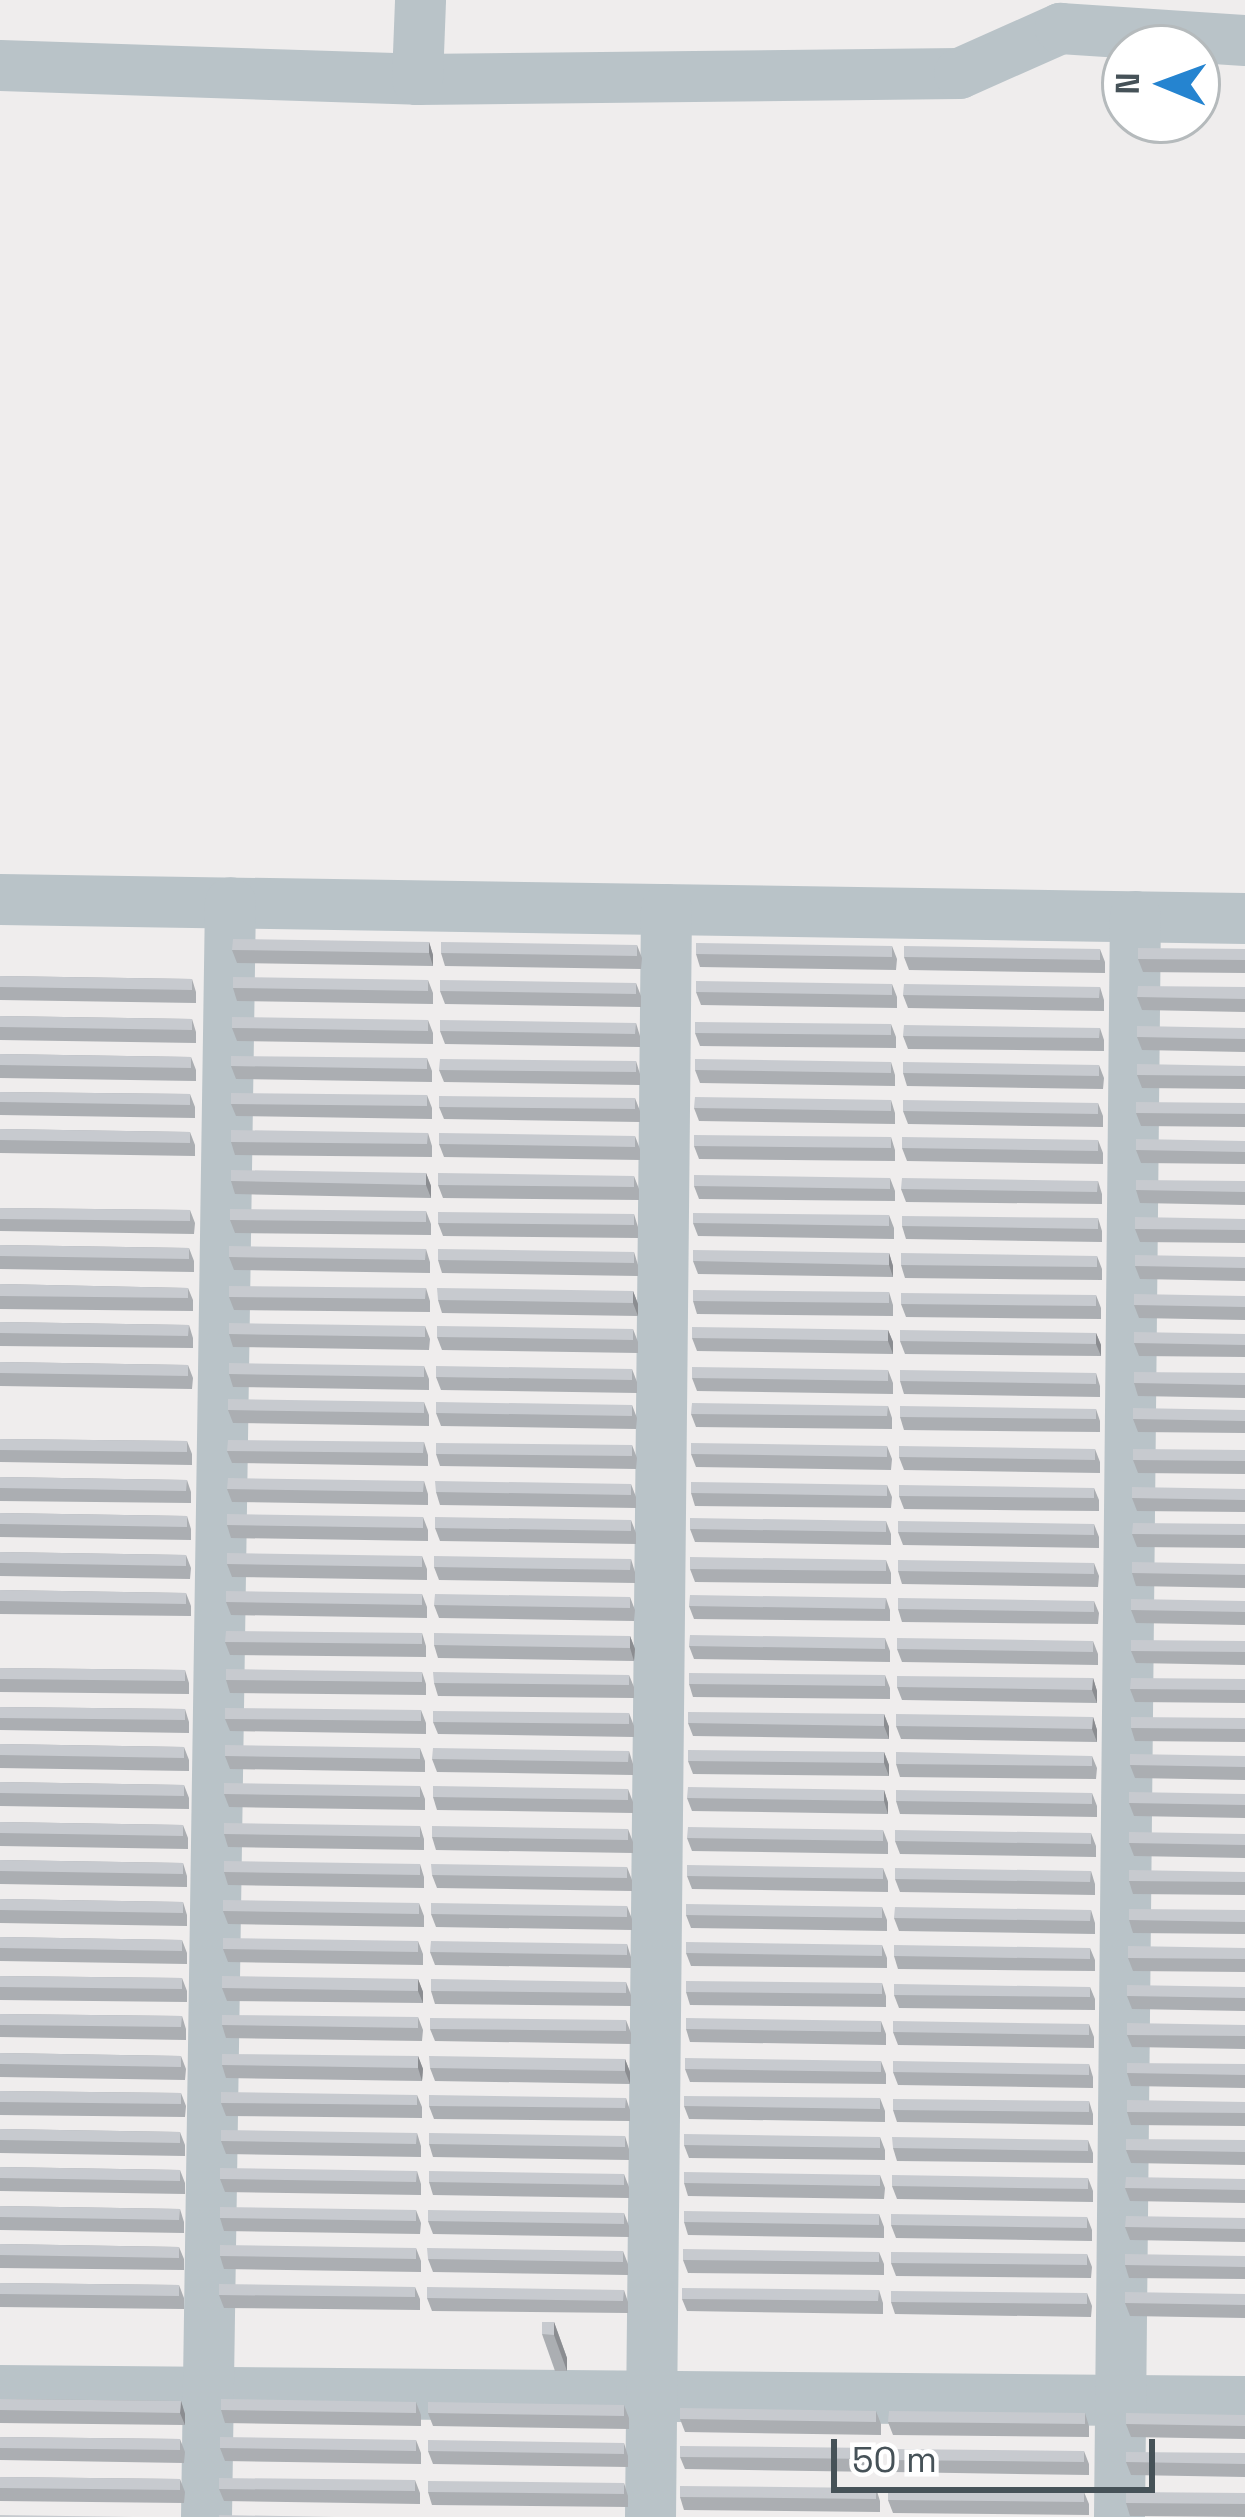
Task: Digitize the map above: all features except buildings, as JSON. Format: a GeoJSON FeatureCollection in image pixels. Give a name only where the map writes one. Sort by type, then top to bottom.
{"type":"FeatureCollection","features":[{"type":"Feature","properties":{"kind":"lane"},"geometry":{"type":"LineString","coordinates":[[417,79],[420,0]]}},
{"type":"Feature","properties":{"kind":"lane"},"geometry":{"type":"LineString","coordinates":[[0,65],[417,79],[959,73],[1060,28],[1245,40]]}},
{"type":"Feature","properties":{"kind":"lane"},"geometry":{"type":"LineString","coordinates":[[0,899],[1245,918]]}},
{"type":"Feature","properties":{"kind":"lane"},"geometry":{"type":"LineString","coordinates":[[206,2517],[230,902]]}},
{"type":"Feature","properties":{"kind":"lane"},"geometry":{"type":"LineString","coordinates":[[650,2517],[666,909]]}},
{"type":"Feature","properties":{"kind":"lane"},"geometry":{"type":"LineString","coordinates":[[1119,2517],[1135,916]]}},
{"type":"Feature","properties":{"kind":"lane"},"geometry":{"type":"LineString","coordinates":[[0,2390],[1245,2401]]}}]}
